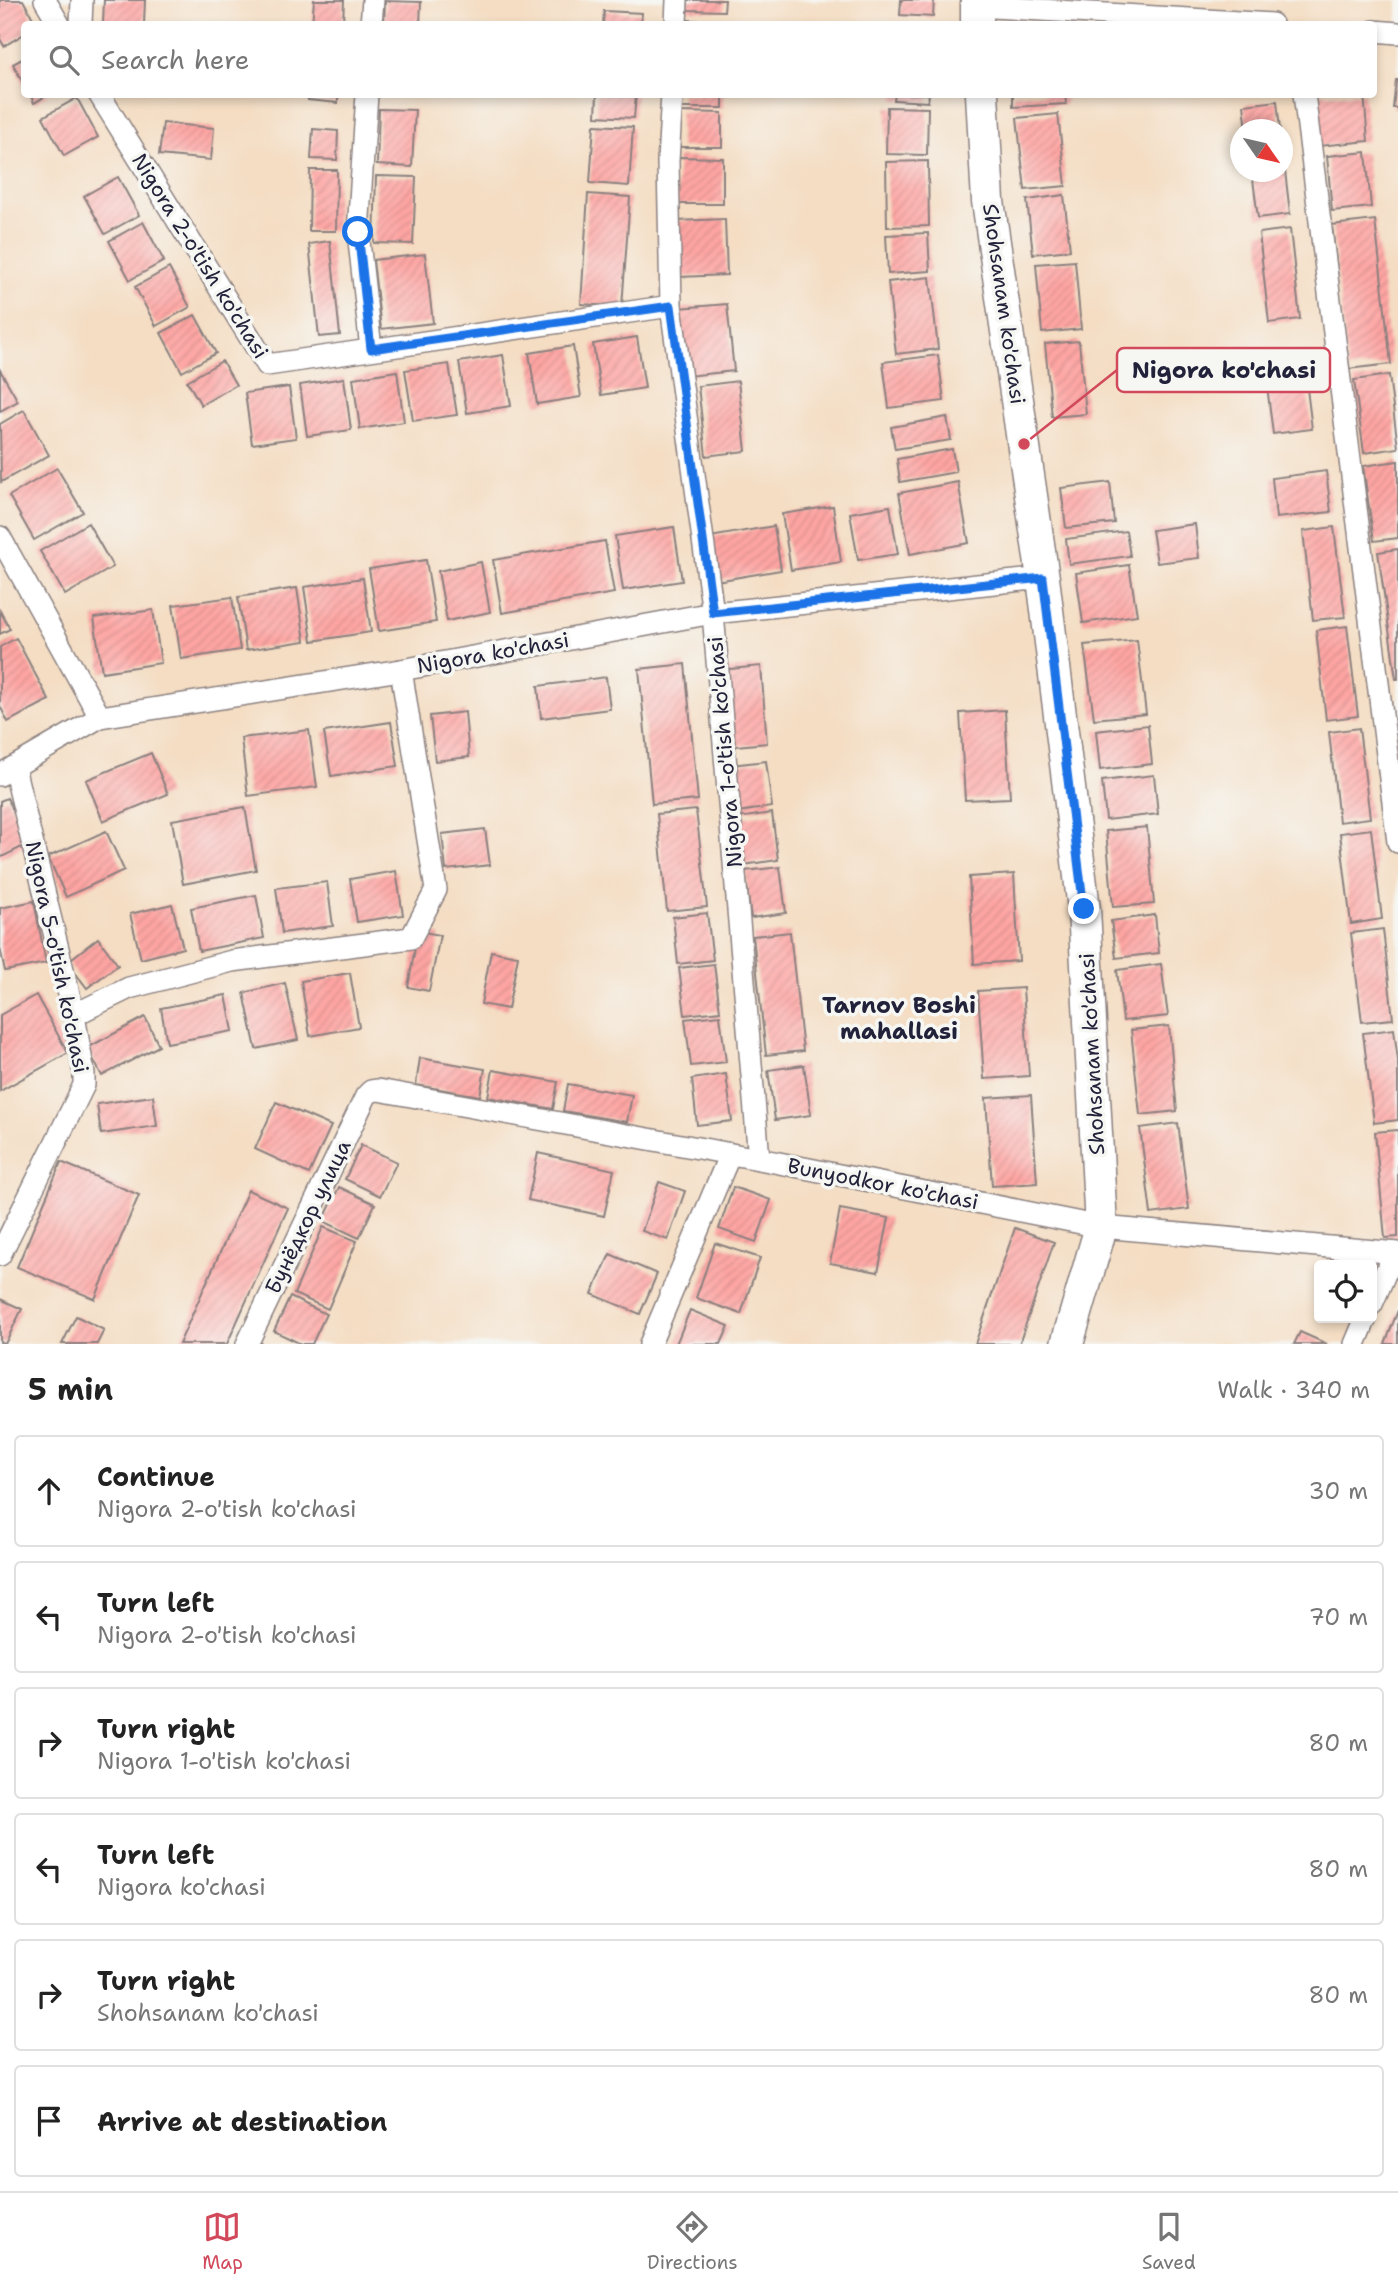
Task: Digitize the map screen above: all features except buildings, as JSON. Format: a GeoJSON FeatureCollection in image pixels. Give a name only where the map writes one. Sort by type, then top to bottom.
{"type":"FeatureCollection","features":[{"type":"Feature","properties":{"kind":"street"},"geometry":{"type":"LineString","coordinates":[[45,0],[57,21]]}},
{"type":"Feature","properties":{"kind":"street"},"geometry":{"type":"LineString","coordinates":[[81,21],[82,0]]}},
{"type":"Feature","properties":{"kind":"street"},"geometry":{"type":"LineString","coordinates":[[371,21],[373,0]]}},
{"type":"Feature","properties":{"kind":"street"},"geometry":{"type":"LineString","coordinates":[[676,21],[677,0]]}},
{"type":"Feature","properties":{"kind":"street"},"geometry":{"type":"LineString","coordinates":[[977,10],[1209,21]]}},
{"type":"Feature","properties":{"kind":"street"},"geometry":{"type":"LineString","coordinates":[[1377,31],[1398,33]]}},
{"type":"Feature","properties":{"kind":"street","name":"Nigora 2-o'tish ko'chasi"},"geometry":{"type":"LineString","coordinates":[[101,98],[267,365],[671,306]]}},
{"type":"Feature","properties":{"kind":"street"},"geometry":{"type":"LineString","coordinates":[[367,98],[358,232],[371,349]]}},
{"type":"Feature","properties":{"kind":"street","name":"Nigora 1-o'tish ko'chasi"},"geometry":{"type":"LineString","coordinates":[[672,98],[668,161],[671,306],[713,613],[759,1159]]}},
{"type":"Feature","properties":{"kind":"street","name":"Shohsanam ko'chasi"},"geometry":{"type":"LineString","coordinates":[[982,98],[988,201],[1043,578],[1084,909],[1101,1227],[1067,1344]]}},
{"type":"Feature","properties":{"kind":"street"},"geometry":{"type":"LineString","coordinates":[[1305,98],[1398,842]]}},
{"type":"Feature","properties":{"kind":"street"},"geometry":{"type":"LineString","coordinates":[[0,537],[100,718]]}},
{"type":"Feature","properties":{"kind":"street","name":"Nigora ko'chasi"},"geometry":{"type":"LineString","coordinates":[[7,771],[100,718],[401,670],[713,613],[1043,578]]}},
{"type":"Feature","properties":{"kind":"street"},"geometry":{"type":"LineString","coordinates":[[74,1015],[129,988],[232,961],[411,938],[436,890],[401,670]]}},
{"type":"Feature","properties":{"kind":"street","name":"Nigora 5-o'tish ko'chasi"},"geometry":{"type":"LineString","coordinates":[[0,1255],[84,1085],[74,1015],[7,771]]}},
{"type":"Feature","properties":{"kind":"street","name":"Bunyodkor ko'chasi"},"geometry":{"type":"LineString","coordinates":[[371,1091],[378,1090],[759,1159],[1101,1227],[1396,1253]]}},
{"type":"Feature","properties":{"kind":"street","name":"Бунёдкор улица"},"geometry":{"type":"LineString","coordinates":[[247,1344],[366,1096],[371,1091]]}},
{"type":"Feature","properties":{"kind":"street"},"geometry":{"type":"LineString","coordinates":[[650,1344],[730,1154]]}},
{"type":"Feature","properties":{"kind":"street"},"geometry":{"type":"LineString","coordinates":[[1377,1293],[1396,1253]]}},
{"type":"Feature","properties":{"kind":"street"},"geometry":{"type":"LineString","coordinates":[[1354,1344],[1364,1323]]}},
{"type":"Feature","properties":{"kind":"place","name":"Nigora ko'chasi"},"geometry":{"type":"Point","coordinates":[1024,444]}},
{"type":"Feature","properties":{"kind":"district","name":"Tarnov Boshi mahallasi"},"geometry":{"type":"Point","coordinates":[899,1018]}},
{"type":"Feature","properties":{"kind":"route"},"geometry":{"type":"LineString","coordinates":[[358,232],[371,349],[671,306],[713,613],[1043,578],[1084,909]]}}]}
